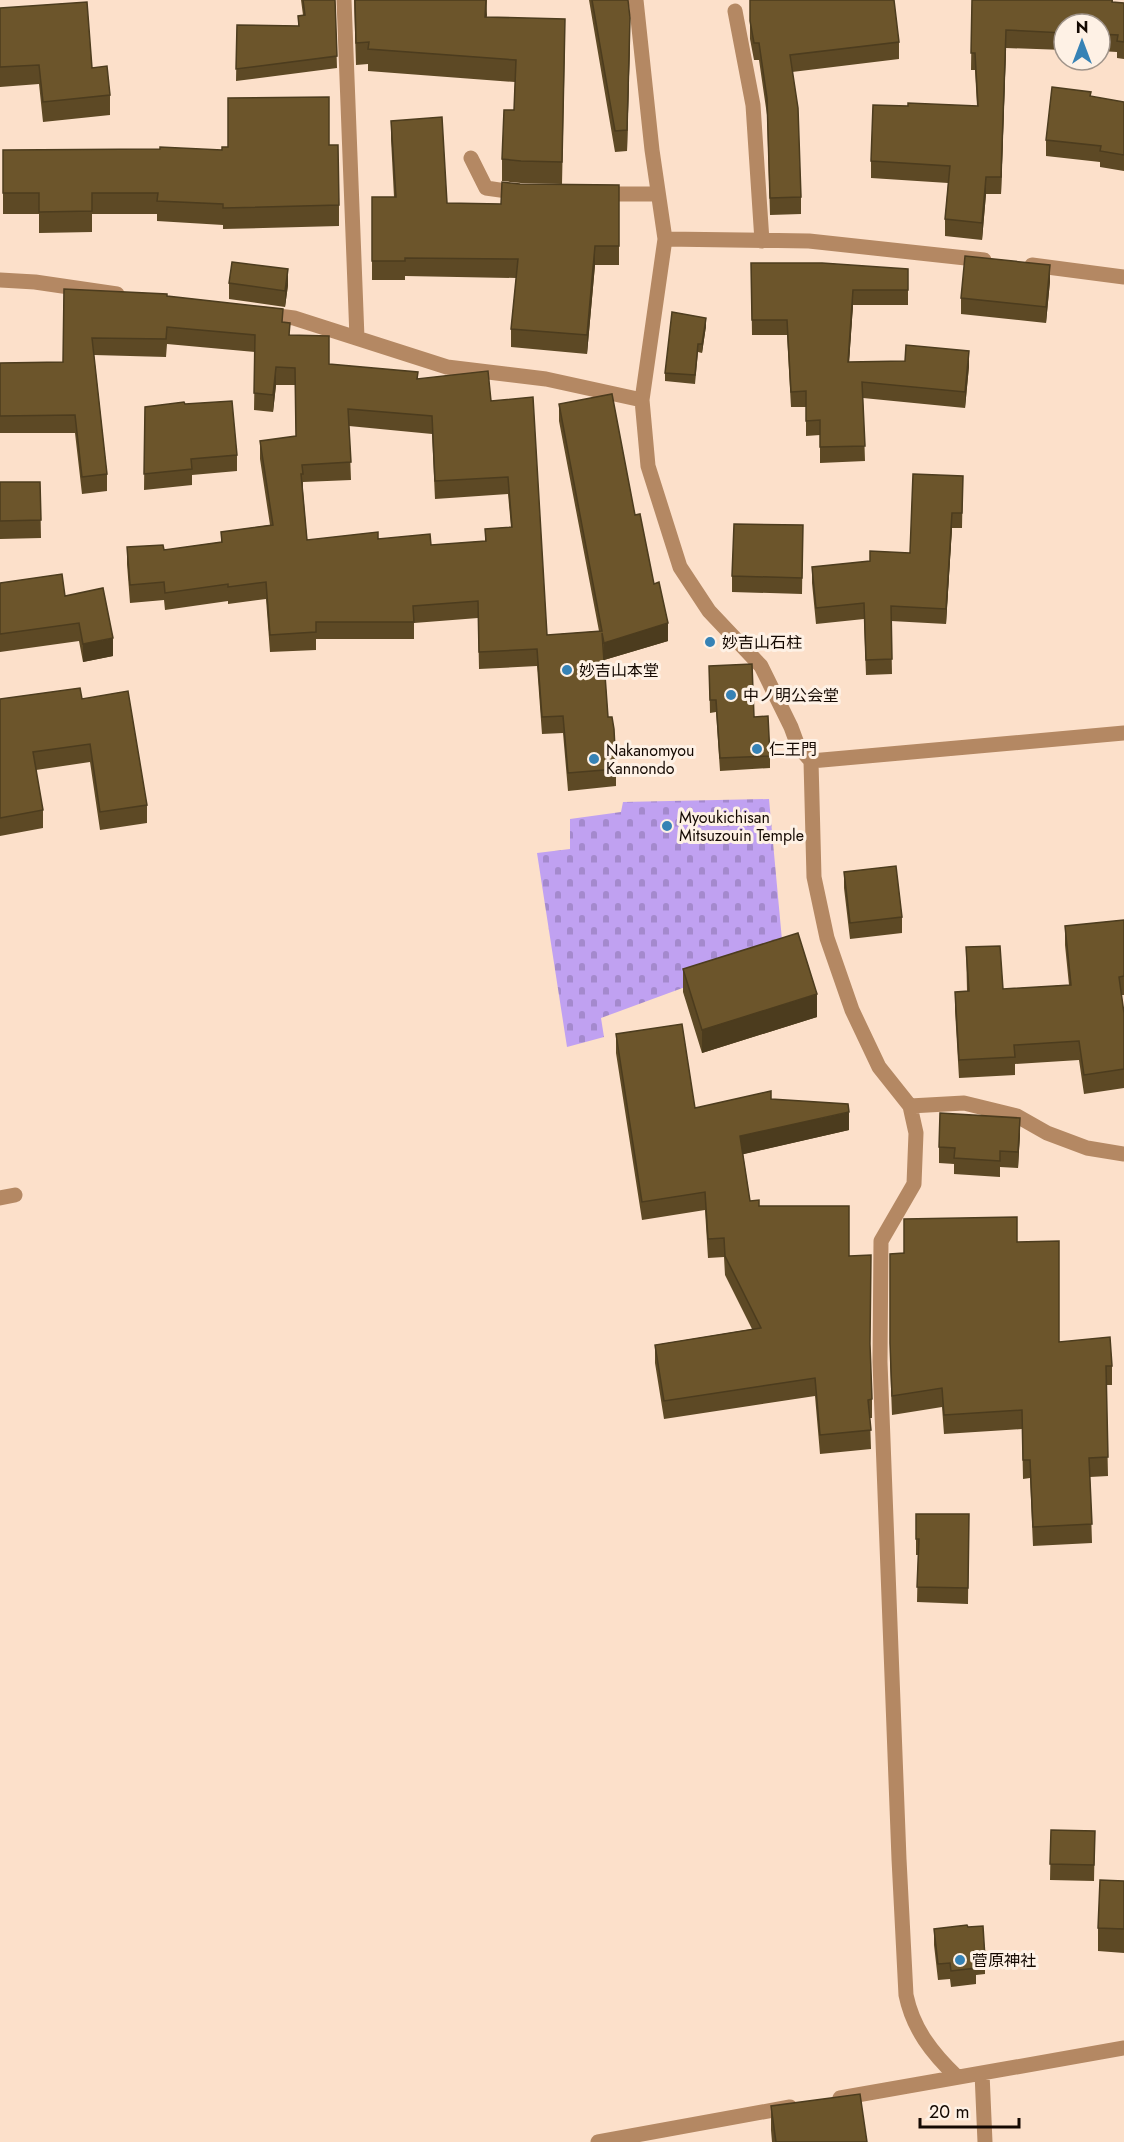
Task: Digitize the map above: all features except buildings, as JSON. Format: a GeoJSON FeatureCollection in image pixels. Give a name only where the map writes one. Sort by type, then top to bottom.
{"type":"FeatureCollection","features":[{"type":"Feature","properties":{"kind":"street"},"geometry":{"type":"LineString","coordinates":[[344,0],[357,338]]}},
{"type":"Feature","properties":{"kind":"street"},"geometry":{"type":"LineString","coordinates":[[636,0],[664,239],[642,400],[648,466],[680,567],[709,611],[760,666],[791,727],[798,746],[811,761],[814,877],[827,938],[852,1010],[879,1066],[910,1106],[916,1133],[914,1184],[881,1241],[880,1362],[899,1859],[906,1995],[909,2013],[935,2056],[957,2077]]}},
{"type":"Feature","properties":{"kind":"street"},"geometry":{"type":"LineString","coordinates":[[735,11],[753,105],[762,241]]}},
{"type":"Feature","properties":{"kind":"street"},"geometry":{"type":"LineString","coordinates":[[471,158],[486,188],[531,193]]}},
{"type":"Feature","properties":{"kind":"street"},"geometry":{"type":"LineString","coordinates":[[577,194],[658,194]]}},
{"type":"Feature","properties":{"kind":"street"},"geometry":{"type":"LineString","coordinates":[[664,239],[809,241],[1124,277]]}},
{"type":"Feature","properties":{"kind":"street"},"geometry":{"type":"LineString","coordinates":[[0,280],[35,282],[136,296]]}},
{"type":"Feature","properties":{"kind":"street"},"geometry":{"type":"LineString","coordinates":[[249,312],[294,318],[447,367],[546,379],[642,400]]}},
{"type":"Feature","properties":{"kind":"street"},"geometry":{"type":"LineString","coordinates":[[811,761],[1124,733]]}},
{"type":"Feature","properties":{"kind":"street"},"geometry":{"type":"LineString","coordinates":[[910,1106],[964,1103],[1017,1116],[1047,1133],[1087,1148],[1124,1154]]}},
{"type":"Feature","properties":{"kind":"street"},"geometry":{"type":"LineString","coordinates":[[829,2100],[1124,2048]]}},
{"type":"Feature","properties":{"kind":"street"},"geometry":{"type":"LineString","coordinates":[[982,2073],[985,2142]]}},
{"type":"Feature","properties":{"kind":"street"},"geometry":{"type":"LineString","coordinates":[[597,2142],[806,2104]]}},
{"type":"Feature","properties":{"kind":"green space"},"geometry":{"type":"Polygon","coordinates":[[[769,799],[783,951],[601,1018],[604,1037],[567,1047],[537,853],[570,849],[570,819],[621,812],[623,802],[769,799]]]}},
{"type":"Feature","properties":{"kind":"place","name":"妙吉山石柱"},"geometry":{"type":"Point","coordinates":[710,642]}},
{"type":"Feature","properties":{"kind":"place","name":"妙吉山本堂"},"geometry":{"type":"Point","coordinates":[567,670]}},
{"type":"Feature","properties":{"kind":"place","name":"中ノ明公会堂"},"geometry":{"type":"Point","coordinates":[731,695]}},
{"type":"Feature","properties":{"kind":"place","name":"仁王門"},"geometry":{"type":"Point","coordinates":[757,749]}},
{"type":"Feature","properties":{"kind":"place","name":"Nakanomyou Kannondo"},"geometry":{"type":"Point","coordinates":[594,759]}},
{"type":"Feature","properties":{"kind":"place","name":"Myoukichisan Mitsuzouin Temple"},"geometry":{"type":"Point","coordinates":[667,826]}},
{"type":"Feature","properties":{"kind":"place","name":"菅原神社"},"geometry":{"type":"Point","coordinates":[960,1960]}}]}
